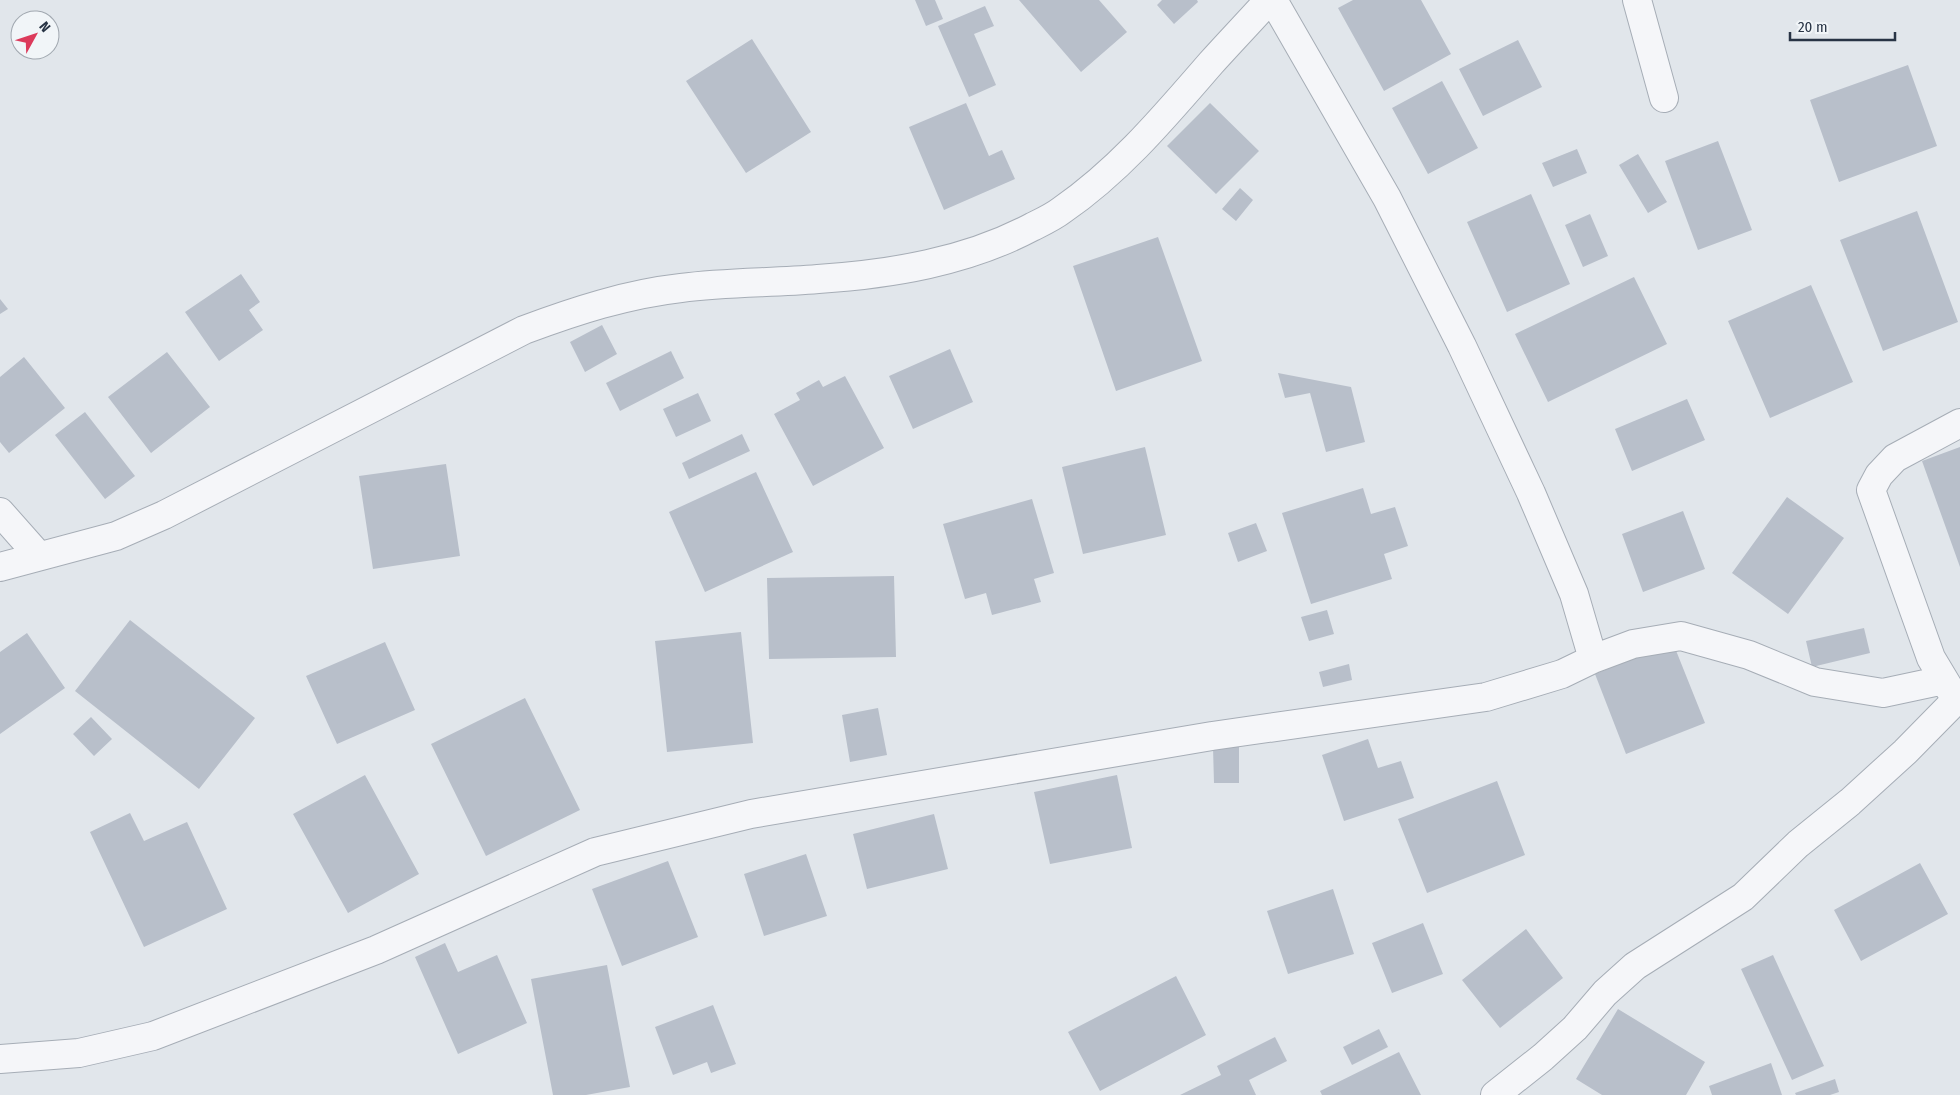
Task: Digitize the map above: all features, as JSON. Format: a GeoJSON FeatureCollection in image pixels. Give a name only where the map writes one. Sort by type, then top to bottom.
{"type":"FeatureCollection","features":[{"type":"Feature","properties":{"kind":"street"},"geometry":{"type":"LineString","coordinates":[[0,567],[116,536],[164,515],[524,330],[559,317],[622,298],[680,288],[748,282],[816,280],[881,273],[976,252],[1019,234],[1061,211],[1116,167],[1269,0]]}},
{"type":"Feature","properties":{"kind":"street"},"geometry":{"type":"LineString","coordinates":[[1273,0],[1387,198],[1462,346],[1532,493],[1574,594],[1593,659]]}},
{"type":"Feature","properties":{"kind":"street"},"geometry":{"type":"LineString","coordinates":[[1637,0],[1664,98]]}},
{"type":"Feature","properties":{"kind":"street"},"geometry":{"type":"LineString","coordinates":[[1953,691],[1931,658],[1871,490],[1879,475],[1895,458],[1960,423]]}},
{"type":"Feature","properties":{"kind":"street"},"geometry":{"type":"LineString","coordinates":[[0,512],[39,556]]}},
{"type":"Feature","properties":{"kind":"street"},"geometry":{"type":"LineString","coordinates":[[0,1059],[79,1053],[153,1036],[376,950],[595,852],[750,814],[1212,736],[1486,698],[1562,674],[1593,659],[1633,644],[1681,636],[1748,655],[1815,682],[1883,693],[1953,691]]}},
{"type":"Feature","properties":{"kind":"street"},"geometry":{"type":"LineString","coordinates":[[1495,1095],[1576,1028],[1605,993],[1635,966],[1743,897],[1798,844],[1850,802],[1898,758],[1953,691]]}},
{"type":"Feature","properties":{"kind":"building"},"geometry":{"type":"Polygon","coordinates":[[[915,0],[935,0],[943,19],[926,26],[915,0]]]}},
{"type":"Feature","properties":{"kind":"building"},"geometry":{"type":"Polygon","coordinates":[[[1019,0],[1099,0],[1127,32],[1081,72],[1019,0]]]}},
{"type":"Feature","properties":{"kind":"building"},"geometry":{"type":"Polygon","coordinates":[[[1162,0],[1197,0],[1198,2],[1174,24],[1157,5],[1162,0]]]}},
{"type":"Feature","properties":{"kind":"building"},"geometry":{"type":"Polygon","coordinates":[[[1353,0],[1421,0],[1451,54],[1384,91],[1338,8],[1353,0]]]}},
{"type":"Feature","properties":{"kind":"building"},"geometry":{"type":"Polygon","coordinates":[[[985,6],[994,26],[974,34],[996,85],[969,97],[938,26],[985,6]]]}},
{"type":"Feature","properties":{"kind":"building"},"geometry":{"type":"Polygon","coordinates":[[[752,39],[811,132],[746,173],[686,81],[752,39]]]}},
{"type":"Feature","properties":{"kind":"building"},"geometry":{"type":"Polygon","coordinates":[[[1518,40],[1542,87],[1483,116],[1459,69],[1518,40]]]}},
{"type":"Feature","properties":{"kind":"building"},"geometry":{"type":"Polygon","coordinates":[[[1908,65],[1937,146],[1839,182],[1810,100],[1908,65]]]}},
{"type":"Feature","properties":{"kind":"building"},"geometry":{"type":"Polygon","coordinates":[[[1442,81],[1478,148],[1428,174],[1392,108],[1442,81]]]}},
{"type":"Feature","properties":{"kind":"building"},"geometry":{"type":"Polygon","coordinates":[[[966,103],[989,156],[1002,150],[1015,179],[944,210],[909,127],[966,103]]]}},
{"type":"Feature","properties":{"kind":"building"},"geometry":{"type":"Polygon","coordinates":[[[1210,103],[1259,151],[1216,194],[1167,146],[1210,103]]]}},
{"type":"Feature","properties":{"kind":"building"},"geometry":{"type":"Polygon","coordinates":[[[1718,141],[1752,230],[1698,250],[1665,161],[1718,141]]]}},
{"type":"Feature","properties":{"kind":"building"},"geometry":{"type":"Polygon","coordinates":[[[1577,149],[1587,173],[1553,187],[1542,163],[1577,149]]]}},
{"type":"Feature","properties":{"kind":"building"},"geometry":{"type":"Polygon","coordinates":[[[1638,154],[1667,202],[1648,213],[1619,165],[1638,154]]]}},
{"type":"Feature","properties":{"kind":"building"},"geometry":{"type":"Polygon","coordinates":[[[1240,188],[1253,200],[1236,221],[1222,209],[1240,188]]]}},
{"type":"Feature","properties":{"kind":"building"},"geometry":{"type":"Polygon","coordinates":[[[1531,194],[1570,284],[1507,312],[1467,222],[1531,194]]]}},
{"type":"Feature","properties":{"kind":"building"},"geometry":{"type":"Polygon","coordinates":[[[1917,211],[1958,322],[1883,351],[1840,240],[1917,211]]]}},
{"type":"Feature","properties":{"kind":"building"},"geometry":{"type":"Polygon","coordinates":[[[1590,214],[1608,256],[1583,267],[1565,225],[1590,214]]]}},
{"type":"Feature","properties":{"kind":"building"},"geometry":{"type":"Polygon","coordinates":[[[1158,237],[1202,361],[1116,391],[1073,266],[1158,237]]]}},
{"type":"Feature","properties":{"kind":"building"},"geometry":{"type":"Polygon","coordinates":[[[241,274],[260,302],[249,310],[263,330],[219,361],[185,312],[241,274]]]}},
{"type":"Feature","properties":{"kind":"building"},"geometry":{"type":"Polygon","coordinates":[[[1634,277],[1667,344],[1548,402],[1515,334],[1634,277]]]}},
{"type":"Feature","properties":{"kind":"building"},"geometry":{"type":"Polygon","coordinates":[[[1811,285],[1853,382],[1770,418],[1728,321],[1811,285]]]}},
{"type":"Feature","properties":{"kind":"building"},"geometry":{"type":"Polygon","coordinates":[[[0,299],[8,309],[0,314],[0,299]]]}},
{"type":"Feature","properties":{"kind":"building"},"geometry":{"type":"Polygon","coordinates":[[[602,325],[617,354],[585,372],[570,342],[602,325]]]}},
{"type":"Feature","properties":{"kind":"building"},"geometry":{"type":"Polygon","coordinates":[[[950,349],[973,402],[913,429],[889,376],[950,349]]]}},
{"type":"Feature","properties":{"kind":"building"},"geometry":{"type":"Polygon","coordinates":[[[671,351],[684,378],[620,411],[606,383],[671,351]]]}},
{"type":"Feature","properties":{"kind":"building"},"geometry":{"type":"Polygon","coordinates":[[[167,352],[210,407],[151,453],[108,397],[167,352]]]}},
{"type":"Feature","properties":{"kind":"building"},"geometry":{"type":"Polygon","coordinates":[[[24,357],[65,408],[9,453],[0,442],[0,377],[24,357]]]}},
{"type":"Feature","properties":{"kind":"building"},"geometry":{"type":"Polygon","coordinates":[[[1278,373],[1351,387],[1365,442],[1326,452],[1310,393],[1285,398],[1278,373]]]}},
{"type":"Feature","properties":{"kind":"building"},"geometry":{"type":"Polygon","coordinates":[[[845,376],[884,448],[813,486],[774,414],[800,400],[796,393],[819,380],[823,387],[845,376]]]}},
{"type":"Feature","properties":{"kind":"building"},"geometry":{"type":"Polygon","coordinates":[[[698,393],[711,421],[676,437],[663,409],[698,393]]]}},
{"type":"Feature","properties":{"kind":"building"},"geometry":{"type":"Polygon","coordinates":[[[1687,399],[1705,440],[1632,471],[1615,429],[1687,399]]]}},
{"type":"Feature","properties":{"kind":"building"},"geometry":{"type":"Polygon","coordinates":[[[85,412],[135,476],[105,499],[55,435],[85,412]]]}},
{"type":"Feature","properties":{"kind":"building"},"geometry":{"type":"Polygon","coordinates":[[[742,434],[750,451],[689,479],[682,463],[742,434]]]}},
{"type":"Feature","properties":{"kind":"building"},"geometry":{"type":"Polygon","coordinates":[[[1145,447],[1166,535],[1083,554],[1062,467],[1145,447]]]}},
{"type":"Feature","properties":{"kind":"building"},"geometry":{"type":"Polygon","coordinates":[[[1960,447],[1960,567],[1922,461],[1960,447]]]}},
{"type":"Feature","properties":{"kind":"building"},"geometry":{"type":"Polygon","coordinates":[[[446,464],[460,556],[373,569],[359,476],[446,464]]]}},
{"type":"Feature","properties":{"kind":"building"},"geometry":{"type":"Polygon","coordinates":[[[756,472],[793,552],[705,592],[669,512],[756,472]]]}},
{"type":"Feature","properties":{"kind":"building"},"geometry":{"type":"Polygon","coordinates":[[[1363,488],[1371,514],[1395,507],[1408,546],[1384,554],[1392,579],[1311,604],[1282,513],[1363,488]]]}},
{"type":"Feature","properties":{"kind":"building"},"geometry":{"type":"Polygon","coordinates":[[[1787,497],[1844,538],[1788,614],[1732,573],[1787,497]]]}},
{"type":"Feature","properties":{"kind":"building"},"geometry":{"type":"Polygon","coordinates":[[[1032,499],[1054,573],[1034,579],[1041,602],[992,615],[986,593],[965,599],[943,524],[1032,499]]]}},
{"type":"Feature","properties":{"kind":"building"},"geometry":{"type":"Polygon","coordinates":[[[1683,511],[1705,569],[1643,592],[1622,534],[1683,511]]]}},
{"type":"Feature","properties":{"kind":"building"},"geometry":{"type":"Polygon","coordinates":[[[1256,523],[1267,551],[1238,562],[1228,533],[1256,523]]]}},
{"type":"Feature","properties":{"kind":"building"},"geometry":{"type":"Polygon","coordinates":[[[894,576],[896,657],[769,659],[767,578],[894,576]]]}},
{"type":"Feature","properties":{"kind":"building"},"geometry":{"type":"Polygon","coordinates":[[[1327,610],[1334,634],[1309,641],[1301,617],[1327,610]]]}},
{"type":"Feature","properties":{"kind":"building"},"geometry":{"type":"Polygon","coordinates":[[[130,620],[255,718],[199,789],[75,691],[130,620]]]}},
{"type":"Feature","properties":{"kind":"building"},"geometry":{"type":"Polygon","coordinates":[[[1864,628],[1870,653],[1812,667],[1806,641],[1864,628]]]}},
{"type":"Feature","properties":{"kind":"building"},"geometry":{"type":"Polygon","coordinates":[[[741,632],[753,743],[667,752],[655,641],[741,632]]]}},
{"type":"Feature","properties":{"kind":"building"},"geometry":{"type":"Polygon","coordinates":[[[27,633],[65,688],[0,734],[0,652],[27,633]]]}},
{"type":"Feature","properties":{"kind":"building"},"geometry":{"type":"Polygon","coordinates":[[[385,642],[415,710],[337,744],[306,676],[385,642]]]}},
{"type":"Feature","properties":{"kind":"building"},"geometry":{"type":"Polygon","coordinates":[[[1673,643],[1705,723],[1626,754],[1595,674],[1673,643]]]}},
{"type":"Feature","properties":{"kind":"building"},"geometry":{"type":"Polygon","coordinates":[[[1349,664],[1352,680],[1323,687],[1319,672],[1349,664]]]}},
{"type":"Feature","properties":{"kind":"building"},"geometry":{"type":"Polygon","coordinates":[[[525,698],[580,810],[486,856],[431,744],[525,698]]]}},
{"type":"Feature","properties":{"kind":"building"},"geometry":{"type":"Polygon","coordinates":[[[878,708],[887,755],[850,762],[842,715],[878,708]]]}},
{"type":"Feature","properties":{"kind":"building"},"geometry":{"type":"Polygon","coordinates":[[[91,717],[112,739],[94,756],[73,734],[91,717]]]}},
{"type":"Feature","properties":{"kind":"building"},"geometry":{"type":"Polygon","coordinates":[[[1368,739],[1378,768],[1401,761],[1414,798],[1344,821],[1322,755],[1368,739]]]}},
{"type":"Feature","properties":{"kind":"building"},"geometry":{"type":"Polygon","coordinates":[[[1213,747],[1239,747],[1239,783],[1214,783],[1213,747]]]}},
{"type":"Feature","properties":{"kind":"building"},"geometry":{"type":"Polygon","coordinates":[[[365,775],[419,874],[348,913],[293,814],[365,775]]]}},
{"type":"Feature","properties":{"kind":"building"},"geometry":{"type":"Polygon","coordinates":[[[1117,775],[1132,848],[1050,864],[1034,792],[1117,775]]]}},
{"type":"Feature","properties":{"kind":"building"},"geometry":{"type":"Polygon","coordinates":[[[1497,781],[1525,855],[1427,893],[1398,819],[1497,781]]]}},
{"type":"Feature","properties":{"kind":"building"},"geometry":{"type":"Polygon","coordinates":[[[130,813],[144,841],[187,822],[227,909],[144,947],[90,832],[130,813]]]}},
{"type":"Feature","properties":{"kind":"building"},"geometry":{"type":"Polygon","coordinates":[[[934,814],[948,869],[867,889],[853,834],[934,814]]]}},
{"type":"Feature","properties":{"kind":"building"},"geometry":{"type":"Polygon","coordinates":[[[806,854],[827,916],[764,936],[744,874],[806,854]]]}},
{"type":"Feature","properties":{"kind":"building"},"geometry":{"type":"Polygon","coordinates":[[[668,861],[698,937],[622,966],[592,889],[668,861]]]}},
{"type":"Feature","properties":{"kind":"building"},"geometry":{"type":"Polygon","coordinates":[[[1920,863],[1948,914],[1861,961],[1834,910],[1920,863]]]}},
{"type":"Feature","properties":{"kind":"building"},"geometry":{"type":"Polygon","coordinates":[[[1333,889],[1354,954],[1288,974],[1267,911],[1333,889]]]}},
{"type":"Feature","properties":{"kind":"building"},"geometry":{"type":"Polygon","coordinates":[[[1423,923],[1443,974],[1392,993],[1372,943],[1423,923]]]}},
{"type":"Feature","properties":{"kind":"building"},"geometry":{"type":"Polygon","coordinates":[[[1526,929],[1563,978],[1500,1028],[1462,980],[1526,929]]]}},
{"type":"Feature","properties":{"kind":"building"},"geometry":{"type":"Polygon","coordinates":[[[445,943],[458,972],[497,955],[527,1023],[458,1054],[415,957],[445,943]]]}},
{"type":"Feature","properties":{"kind":"building"},"geometry":{"type":"Polygon","coordinates":[[[1773,955],[1824,1066],[1792,1080],[1741,969],[1773,955]]]}},
{"type":"Feature","properties":{"kind":"building"},"geometry":{"type":"Polygon","coordinates":[[[607,965],[630,1087],[586,1095],[553,1095],[531,979],[607,965]]]}},
{"type":"Feature","properties":{"kind":"building"},"geometry":{"type":"Polygon","coordinates":[[[1176,976],[1206,1035],[1100,1091],[1068,1032],[1176,976]]]}},
{"type":"Feature","properties":{"kind":"building"},"geometry":{"type":"Polygon","coordinates":[[[713,1005],[736,1064],[711,1073],[707,1062],[673,1075],[655,1027],[713,1005]]]}},
{"type":"Feature","properties":{"kind":"building"},"geometry":{"type":"Polygon","coordinates":[[[1618,1009],[1705,1062],[1686,1095],[1602,1095],[1576,1079],[1618,1009]]]}},
{"type":"Feature","properties":{"kind":"building"},"geometry":{"type":"Polygon","coordinates":[[[1379,1029],[1388,1047],[1352,1065],[1343,1047],[1379,1029]]]}},
{"type":"Feature","properties":{"kind":"building"},"geometry":{"type":"Polygon","coordinates":[[[1275,1037],[1287,1061],[1249,1080],[1256,1095],[1180,1095],[1221,1075],[1217,1066],[1275,1037]]]}},
{"type":"Feature","properties":{"kind":"building"},"geometry":{"type":"Polygon","coordinates":[[[1399,1052],[1421,1095],[1322,1095],[1320,1091],[1399,1052]]]}},
{"type":"Feature","properties":{"kind":"building"},"geometry":{"type":"Polygon","coordinates":[[[1771,1063],[1782,1095],[1712,1095],[1709,1086],[1771,1063]]]}},
{"type":"Feature","properties":{"kind":"building"},"geometry":{"type":"Polygon","coordinates":[[[1835,1079],[1839,1092],[1830,1095],[1796,1095],[1795,1093],[1835,1079]]]}}]}
